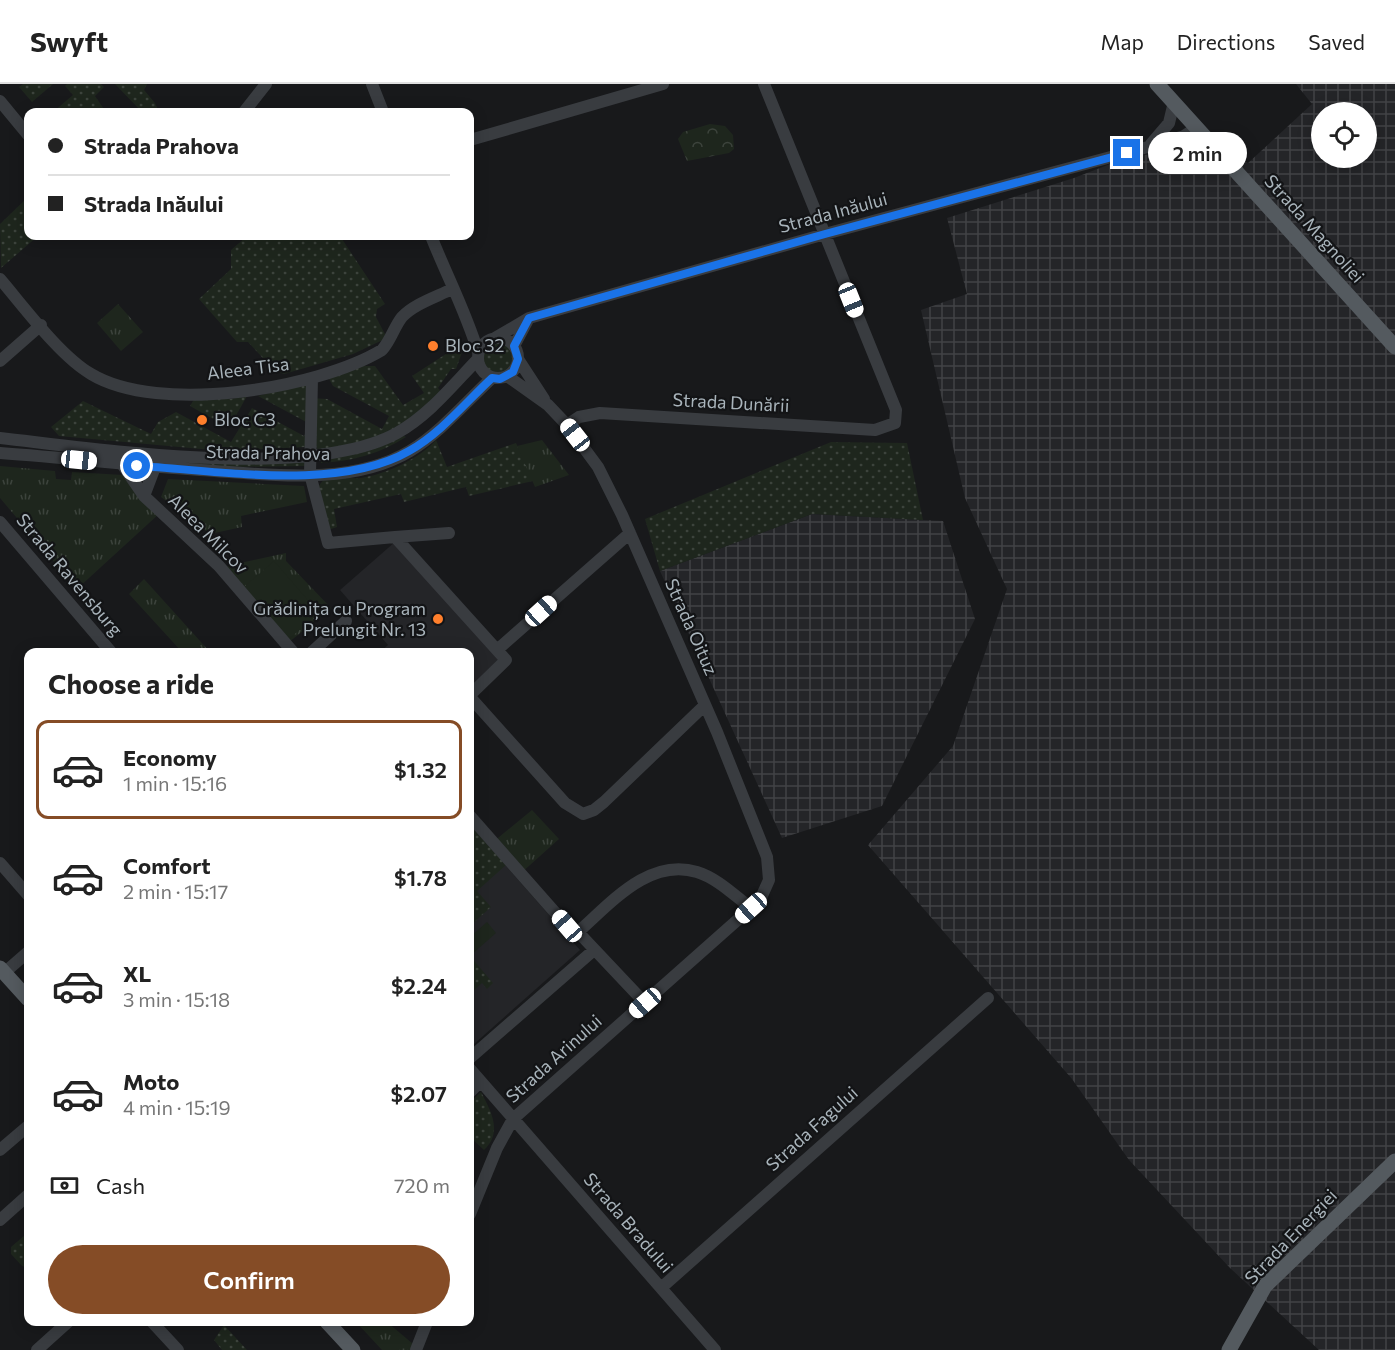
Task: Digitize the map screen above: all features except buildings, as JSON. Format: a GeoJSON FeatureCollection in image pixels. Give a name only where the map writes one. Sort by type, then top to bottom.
{"type":"FeatureCollection","features":[{"type":"Feature","properties":{"kind":"main road","name":"Strada Magnoliei"},"geometry":{"type":"LineString","coordinates":[[1157,84],[1395,347]]}},
{"type":"Feature","properties":{"kind":"main road"},"geometry":{"type":"LineString","coordinates":[[2,970],[24,995]]}},
{"type":"Feature","properties":{"kind":"main road","name":"Strada Energiei"},"geometry":{"type":"LineString","coordinates":[[1229,1350],[1265,1286],[1395,1161]]}},
{"type":"Feature","properties":{"kind":"main road"},"geometry":{"type":"LineString","coordinates":[[331,1326],[353,1350]]}},
{"type":"Feature","properties":{"kind":"street"},"geometry":{"type":"LineString","coordinates":[[247,108],[266,84]]}},
{"type":"Feature","properties":{"kind":"street"},"geometry":{"type":"LineString","coordinates":[[372,84],[380,108]]}},
{"type":"Feature","properties":{"kind":"street"},"geometry":{"type":"LineString","coordinates":[[474,139],[663,84]]}},
{"type":"Feature","properties":{"kind":"street"},"geometry":{"type":"LineString","coordinates":[[764,84],[825,234]]}},
{"type":"Feature","properties":{"kind":"street"},"geometry":{"type":"LineString","coordinates":[[0,101],[24,130]]}},
{"type":"Feature","properties":{"kind":"street"},"geometry":{"type":"LineString","coordinates":[[1148,147],[1165,130],[1172,117],[1174,102]]}},
{"type":"Feature","properties":{"kind":"street","name":"Strada Inăului"},"geometry":{"type":"LineString","coordinates":[[491,339],[529,318],[825,234],[1148,147],[1184,136],[1196,128]]}},
{"type":"Feature","properties":{"kind":"street","name":"Strada Dunării"},"geometry":{"type":"LineString","coordinates":[[567,424],[579,417],[600,413],[876,430],[895,423],[896,410],[825,234]]}},
{"type":"Feature","properties":{"kind":"street"},"geometry":{"type":"LineString","coordinates":[[433,240],[452,290],[470,326],[479,368],[492,378],[507,376],[513,372],[518,359],[514,346],[509,341],[491,339],[470,326]]}},
{"type":"Feature","properties":{"kind":"street","name":"Aleea Tisa"},"geometry":{"type":"LineString","coordinates":[[0,279],[77,364],[113,386],[141,393],[230,394],[312,378],[382,350],[389,342],[396,326],[409,311],[452,290]]}},
{"type":"Feature","properties":{"kind":"street"},"geometry":{"type":"LineString","coordinates":[[514,346],[529,318]]}},
{"type":"Feature","properties":{"kind":"street"},"geometry":{"type":"LineString","coordinates":[[0,361],[41,326]]}},
{"type":"Feature","properties":{"kind":"street"},"geometry":{"type":"LineString","coordinates":[[477,356],[491,339]]}},
{"type":"Feature","properties":{"kind":"street","name":"Strada Prahova"},"geometry":{"type":"LineString","coordinates":[[0,438],[120,452],[261,458],[312,455],[369,445],[396,433],[426,414],[477,356]]}},
{"type":"Feature","properties":{"kind":"street","name":"Strada Oituz"},"geometry":{"type":"LineString","coordinates":[[518,359],[548,405]]}},
{"type":"Feature","properties":{"kind":"street","name":"Strada Oituz"},"geometry":{"type":"LineString","coordinates":[[507,376],[548,405],[567,424],[598,467],[630,533],[705,705],[762,844],[769,880]]}},
{"type":"Feature","properties":{"kind":"street"},"geometry":{"type":"LineString","coordinates":[[312,378],[310,474],[328,543],[449,532]]}},
{"type":"Feature","properties":{"kind":"street","name":"Strada Prahova"},"geometry":{"type":"LineString","coordinates":[[0,453],[120,465],[310,474],[375,467],[411,450],[440,428],[492,378]]}},
{"type":"Feature","properties":{"kind":"street"},"geometry":{"type":"LineString","coordinates":[[120,452],[120,465]]}},
{"type":"Feature","properties":{"kind":"street","name":"Aleea Milcov"},"geometry":{"type":"LineString","coordinates":[[120,465],[144,496],[219,566],[290,648]]}},
{"type":"Feature","properties":{"kind":"street","name":"Aleea Milcov"},"geometry":{"type":"LineString","coordinates":[[144,496],[148,480],[155,467]]}},
{"type":"Feature","properties":{"kind":"street","name":"Strada Ravensburg"},"geometry":{"type":"LineString","coordinates":[[0,522],[108,648]]}},
{"type":"Feature","properties":{"kind":"street"},"geometry":{"type":"LineString","coordinates":[[497,650],[630,533]]}},
{"type":"Feature","properties":{"kind":"street"},"geometry":{"type":"LineString","coordinates":[[395,537],[506,660],[474,692]]}},
{"type":"Feature","properties":{"kind":"street"},"geometry":{"type":"LineString","coordinates":[[316,648],[346,621]]}},
{"type":"Feature","properties":{"kind":"street"},"geometry":{"type":"LineString","coordinates":[[474,701],[565,803],[583,813],[594,810],[705,705]]}},
{"type":"Feature","properties":{"kind":"street"},"geometry":{"type":"LineString","coordinates":[[474,821],[567,926],[578,932],[645,1003]]}},
{"type":"Feature","properties":{"kind":"street"},"geometry":{"type":"LineString","coordinates":[[0,862],[24,890]]}},
{"type":"Feature","properties":{"kind":"street"},"geometry":{"type":"LineString","coordinates":[[578,932],[637,881],[655,873],[676,869],[696,871],[710,878],[751,908]]}},
{"type":"Feature","properties":{"kind":"street","name":"Strada Arinului"},"geometry":{"type":"LineString","coordinates":[[474,1204],[497,1148],[513,1119],[760,900],[769,880]]}},
{"type":"Feature","properties":{"kind":"street"},"geometry":{"type":"LineString","coordinates":[[474,1055],[594,950]]}},
{"type":"Feature","properties":{"kind":"street"},"geometry":{"type":"LineString","coordinates":[[2,970],[24,955]]}},
{"type":"Feature","properties":{"kind":"street","name":"Strada Fagului"},"geometry":{"type":"LineString","coordinates":[[661,1288],[988,998]]}},
{"type":"Feature","properties":{"kind":"street","name":"Strada Bradului"},"geometry":{"type":"LineString","coordinates":[[474,1074],[715,1350]]}},
{"type":"Feature","properties":{"kind":"street"},"geometry":{"type":"LineString","coordinates":[[474,1088],[480,1082]]}},
{"type":"Feature","properties":{"kind":"street"},"geometry":{"type":"LineString","coordinates":[[0,1150],[24,1129]]}},
{"type":"Feature","properties":{"kind":"street"},"geometry":{"type":"LineString","coordinates":[[0,1220],[24,1199]]}},
{"type":"Feature","properties":{"kind":"street"},"geometry":{"type":"LineString","coordinates":[[37,1350],[64,1326]]}},
{"type":"Feature","properties":{"kind":"street"},"geometry":{"type":"LineString","coordinates":[[156,1326],[178,1350]]}},
{"type":"Feature","properties":{"kind":"street"},"geometry":{"type":"LineString","coordinates":[[416,1350],[425,1326]]}},
{"type":"Feature","properties":{"kind":"shaded area"},"geometry":{"type":"Polygon","coordinates":[[[1296,84],[1395,84],[1395,1350],[1319,1350],[1230,1268],[1129,1160],[1072,1079],[868,845],[953,746],[1007,589],[965,498],[921,310],[967,294],[947,218],[1074,178],[1131,156],[1198,150],[1248,163],[1311,105],[1311,168],[1377,168],[1377,102],[1311,103],[1296,84]]]}},
{"type":"Feature","properties":{"kind":"shaded area"},"geometry":{"type":"Polygon","coordinates":[[[812,514],[943,521],[975,619],[882,806],[782,838],[660,571],[812,514]]]}},
{"type":"Feature","properties":{"kind":"shaded area"},"geometry":{"type":"Polygon","coordinates":[[[396,541],[501,661],[474,685],[474,648],[385,648],[388,645],[340,590],[396,541]]]}},
{"type":"Feature","properties":{"kind":"shaded area"},"geometry":{"type":"Polygon","coordinates":[[[474,830],[580,950],[474,1044],[474,830]]]}},
{"type":"Feature","properties":{"kind":"green space"},"geometry":{"type":"Polygon","coordinates":[[[23,84],[53,84],[32,102],[19,87],[23,84]]]}},
{"type":"Feature","properties":{"kind":"green space"},"geometry":{"type":"Polygon","coordinates":[[[67,84],[101,84],[104,87],[95,96],[103,108],[58,108],[73,95],[65,86],[67,84]]]}},
{"type":"Feature","properties":{"kind":"green space"},"geometry":{"type":"Polygon","coordinates":[[[115,84],[147,84],[144,90],[157,108],[138,108],[115,84]]]}},
{"type":"Feature","properties":{"kind":"green space"},"geometry":{"type":"Polygon","coordinates":[[[710,124],[725,126],[733,135],[734,149],[729,153],[687,161],[678,139],[683,132],[710,124]]]}},
{"type":"Feature","properties":{"kind":"green space"},"geometry":{"type":"Polygon","coordinates":[[[24,201],[24,240],[33,240],[1,268],[0,224],[24,201]]]}},
{"type":"Feature","properties":{"kind":"green space"},"geometry":{"type":"Polygon","coordinates":[[[242,240],[343,240],[385,304],[377,309],[376,317],[387,338],[353,354],[284,374],[274,370],[248,342],[237,342],[199,299],[231,269],[231,250],[242,240]]]}},
{"type":"Feature","properties":{"kind":"green space"},"geometry":{"type":"Polygon","coordinates":[[[118,304],[143,332],[121,351],[97,323],[118,304]]]}},
{"type":"Feature","properties":{"kind":"green space"},"geometry":{"type":"Polygon","coordinates":[[[466,341],[456,369],[451,369],[438,388],[444,395],[396,433],[320,454],[311,437],[305,447],[223,451],[59,436],[51,427],[83,401],[151,434],[158,422],[176,412],[231,442],[252,408],[304,436],[310,424],[258,396],[307,383],[310,398],[327,399],[382,429],[389,416],[333,386],[328,377],[358,366],[375,366],[403,405],[424,393],[412,376],[466,341]]]}},
{"type":"Feature","properties":{"kind":"green space"},"geometry":{"type":"Polygon","coordinates":[[[497,343],[508,347],[512,358],[508,369],[497,373],[486,369],[482,358],[486,347],[497,343]]]}},
{"type":"Feature","properties":{"kind":"green space"},"geometry":{"type":"Polygon","coordinates":[[[196,396],[230,399],[247,396],[229,428],[190,406],[196,396]]]}},
{"type":"Feature","properties":{"kind":"green space"},"geometry":{"type":"Polygon","coordinates":[[[402,435],[406,437],[376,452],[321,463],[321,457],[402,435]]]}},
{"type":"Feature","properties":{"kind":"green space"},"geometry":{"type":"Polygon","coordinates":[[[436,440],[447,467],[516,443],[533,481],[469,496],[466,487],[404,502],[401,494],[334,509],[337,527],[325,531],[318,488],[323,481],[332,477],[361,478],[381,473],[421,453],[436,440]]]}},
{"type":"Feature","properties":{"kind":"green space"},"geometry":{"type":"Polygon","coordinates":[[[542,440],[569,475],[535,487],[517,446],[542,440]]]}},
{"type":"Feature","properties":{"kind":"green space"},"geometry":{"type":"Polygon","coordinates":[[[831,442],[907,443],[923,520],[812,514],[660,571],[645,519],[831,442]]]}},
{"type":"Feature","properties":{"kind":"green space"},"geometry":{"type":"Polygon","coordinates":[[[128,460],[306,460],[306,466],[225,467],[128,460]]]}},
{"type":"Feature","properties":{"kind":"green space"},"geometry":{"type":"Polygon","coordinates":[[[0,466],[55,471],[56,479],[71,480],[72,472],[123,475],[160,513],[77,589],[0,498],[0,466]]]}},
{"type":"Feature","properties":{"kind":"green space"},"geometry":{"type":"Polygon","coordinates":[[[168,479],[304,486],[307,502],[241,516],[242,527],[210,534],[161,497],[168,479]]]}},
{"type":"Feature","properties":{"kind":"green space"},"geometry":{"type":"Polygon","coordinates":[[[286,553],[286,561],[331,608],[288,643],[227,566],[286,553]]]}},
{"type":"Feature","properties":{"kind":"green space"},"geometry":{"type":"Polygon","coordinates":[[[274,561],[319,613],[289,639],[244,587],[274,561]]]}},
{"type":"Feature","properties":{"kind":"green space"},"geometry":{"type":"Polygon","coordinates":[[[144,579],[206,648],[178,648],[129,594],[144,579]]]}},
{"type":"Feature","properties":{"kind":"green space"},"geometry":{"type":"Polygon","coordinates":[[[532,810],[559,839],[520,874],[493,842],[532,810]]]}},
{"type":"Feature","properties":{"kind":"green space"},"geometry":{"type":"Polygon","coordinates":[[[474,829],[506,865],[477,891],[491,907],[474,922],[474,829]]]}},
{"type":"Feature","properties":{"kind":"green space"},"geometry":{"type":"Polygon","coordinates":[[[487,922],[496,933],[474,952],[474,933],[487,922]]]}},
{"type":"Feature","properties":{"kind":"green space"},"geometry":{"type":"Polygon","coordinates":[[[474,961],[493,983],[487,989],[482,983],[474,990],[474,961]]]}},
{"type":"Feature","properties":{"kind":"green space"},"geometry":{"type":"Polygon","coordinates":[[[481,1092],[493,1121],[493,1136],[484,1150],[474,1141],[474,1098],[481,1092]]]}},
{"type":"Feature","properties":{"kind":"green space"},"geometry":{"type":"Polygon","coordinates":[[[24,1236],[24,1267],[11,1254],[11,1247],[24,1236]]]}},
{"type":"Feature","properties":{"kind":"green space"},"geometry":{"type":"Polygon","coordinates":[[[225,1326],[247,1350],[222,1350],[214,1340],[225,1326]]]}},
{"type":"Feature","properties":{"kind":"green space"},"geometry":{"type":"Polygon","coordinates":[[[360,1326],[392,1326],[413,1344],[411,1350],[382,1350],[360,1326]]]}},
{"type":"Feature","properties":{"kind":"place","name":"Bloc 32"},"geometry":{"type":"Point","coordinates":[433,346]}},
{"type":"Feature","properties":{"kind":"place","name":"Bloc C3"},"geometry":{"type":"Point","coordinates":[202,420]}},
{"type":"Feature","properties":{"kind":"place","name":"Grădinița cu Program Prelungit Nr. 13"},"geometry":{"type":"Point","coordinates":[438,619]}},
{"type":"Feature","properties":{"kind":"route"},"geometry":{"type":"LineString","coordinates":[[137,466],[253,474],[333,473],[375,467],[411,450],[440,428],[492,378],[500,379],[513,372],[518,359],[514,346],[529,318],[825,234],[1127,153]]}}]}
